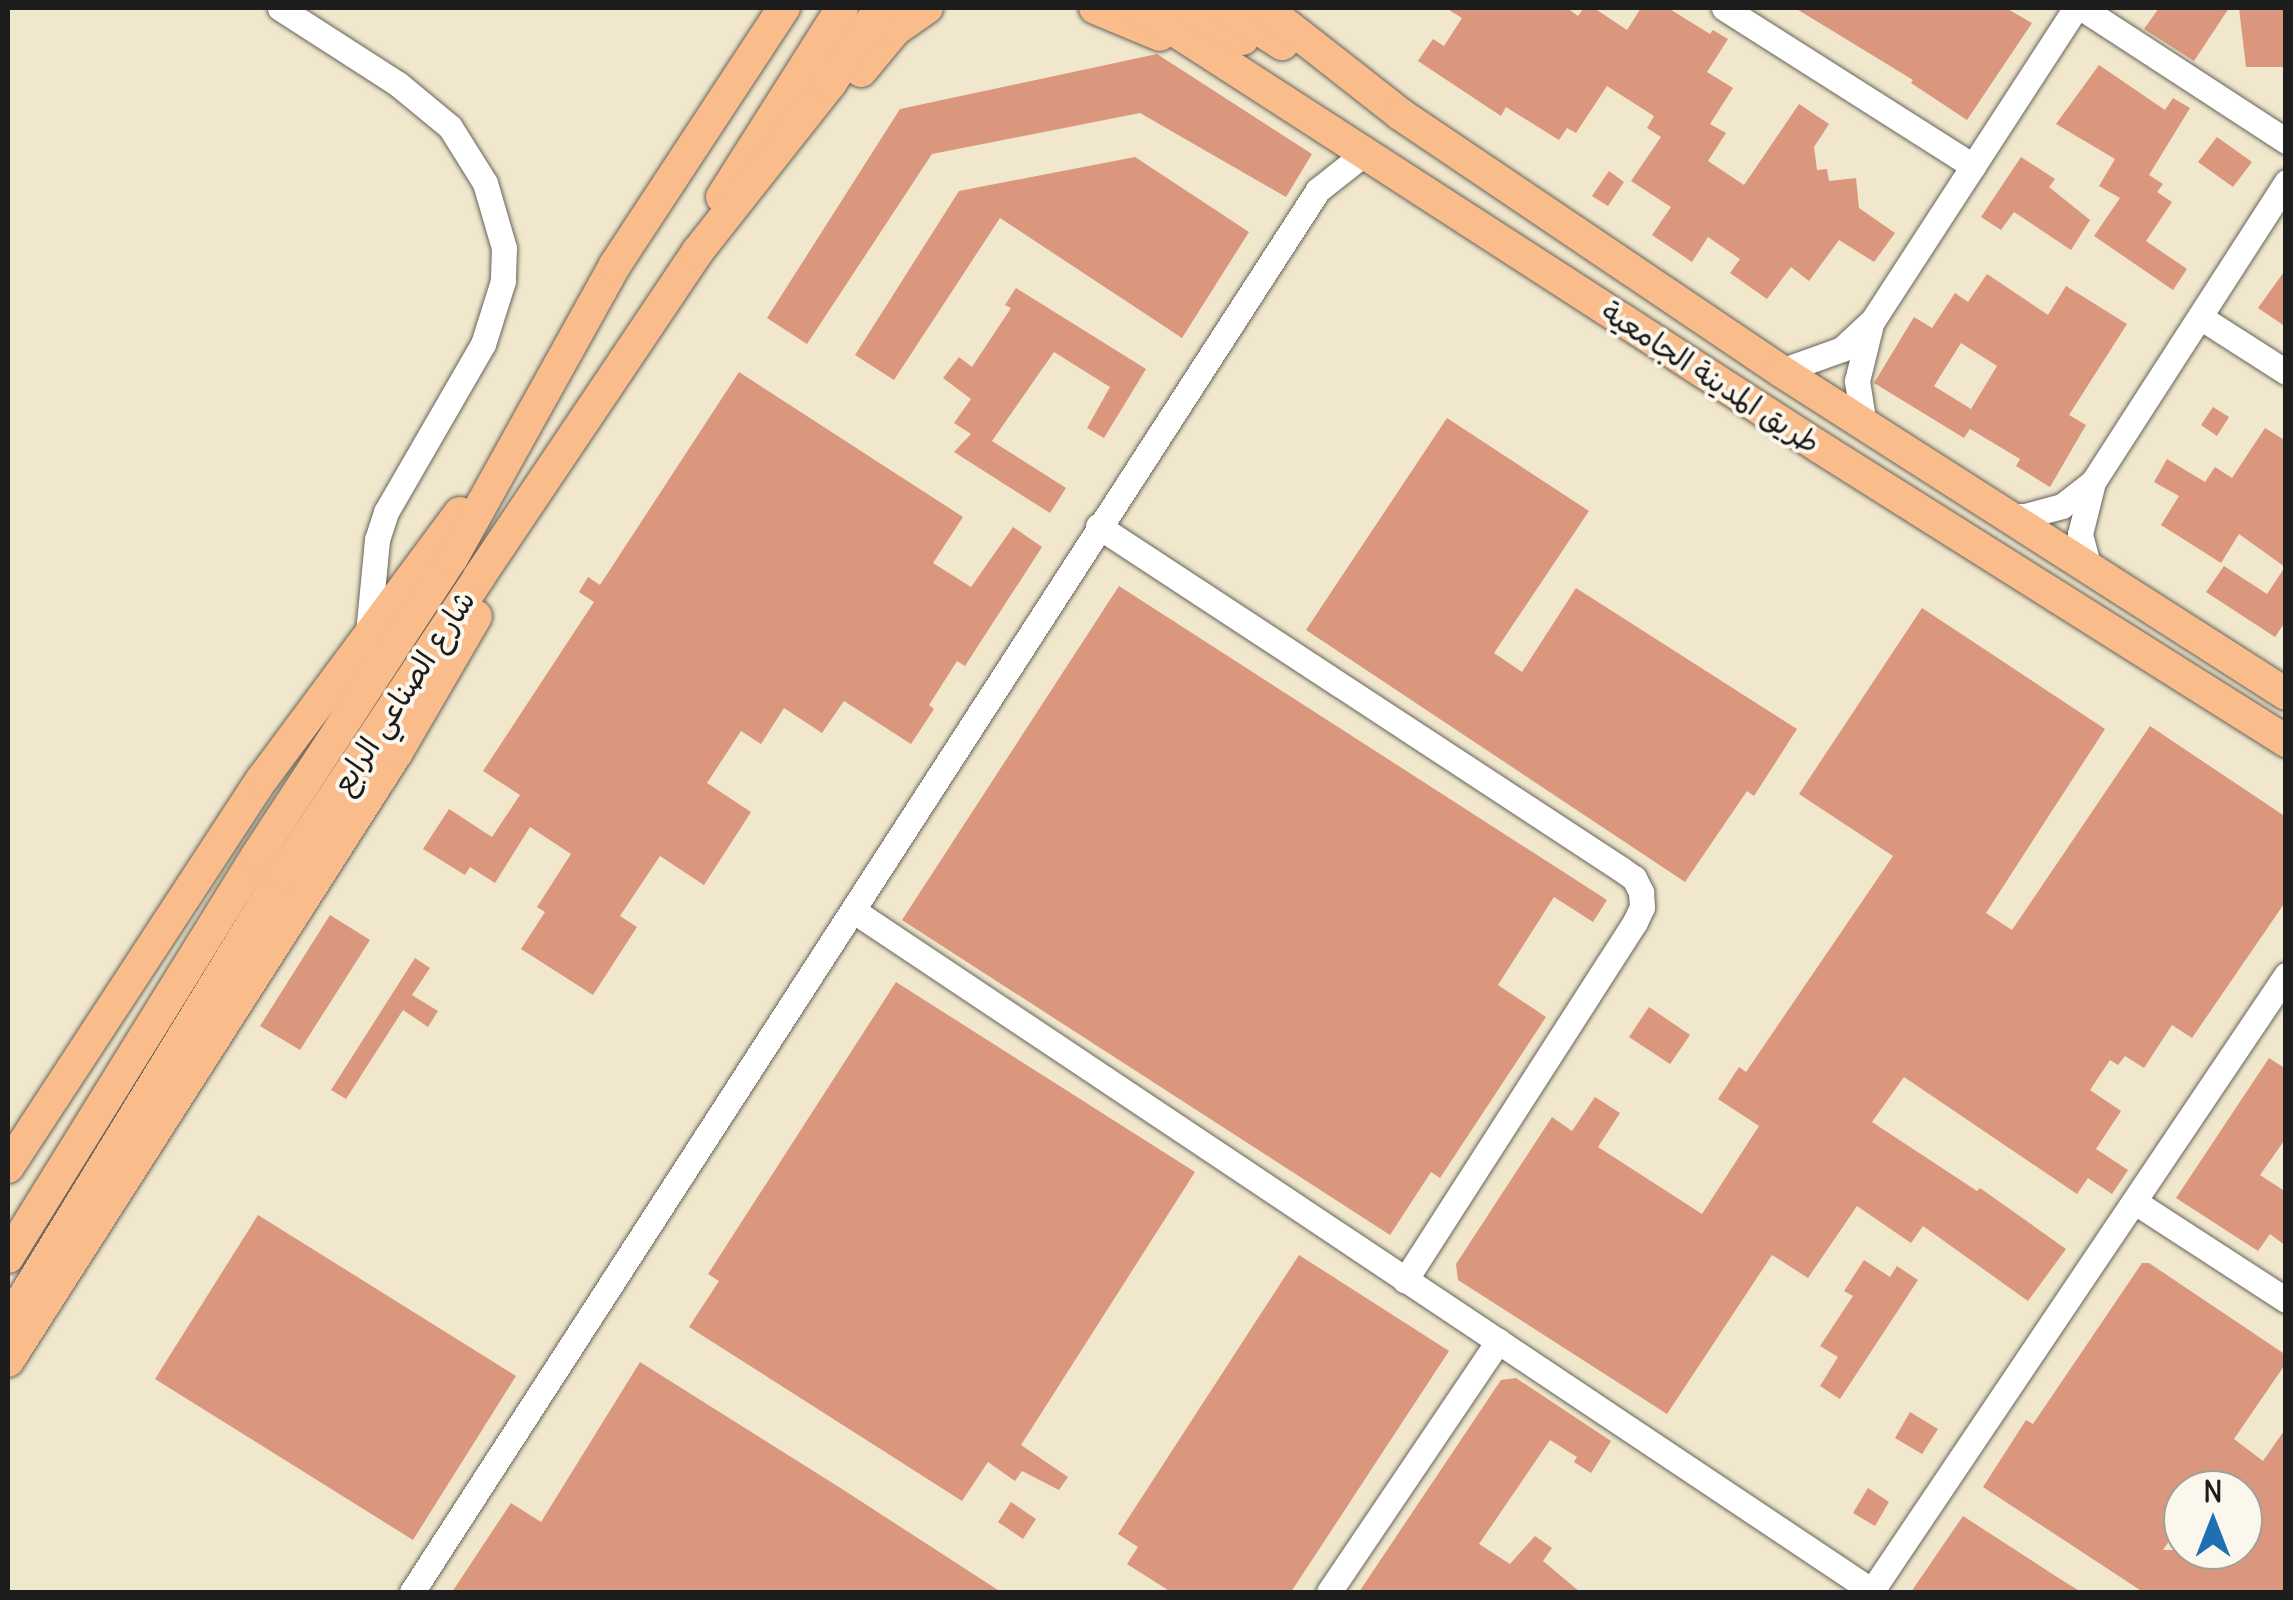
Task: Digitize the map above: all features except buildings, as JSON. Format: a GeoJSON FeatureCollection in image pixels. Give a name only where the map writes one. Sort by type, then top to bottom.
{"type":"FeatureCollection","features":[{"type":"Feature","properties":{"kind":"main road"},"geometry":{"type":"LineString","coordinates":[[720,107],[758,8]]}},
{"type":"Feature","properties":{"kind":"main road","name":"شارع الصناعي الرابع"},"geometry":{"type":"LineString","coordinates":[[8,1323],[615,265],[784,8]]}},
{"type":"Feature","properties":{"kind":"main road"},"geometry":{"type":"LineString","coordinates":[[717,206],[720,180],[733,144],[820,8]]}},
{"type":"Feature","properties":{"kind":"main road"},"geometry":{"type":"LineString","coordinates":[[698,251],[717,206],[842,8]]}},
{"type":"Feature","properties":{"kind":"main road","name":"شارع الصناعي الرابع"},"geometry":{"type":"LineString","coordinates":[[8,1257],[270,864],[532,499],[698,251],[830,84],[880,8]]}},
{"type":"Feature","properties":{"kind":"main road"},"geometry":{"type":"LineString","coordinates":[[698,251],[762,198],[790,168],[872,56],[895,30],[926,8]]}},
{"type":"Feature","properties":{"kind":"main road"},"geometry":{"type":"LineString","coordinates":[[1095,8],[1153,33],[1194,42]]}},
{"type":"Feature","properties":{"kind":"main road","name":"طريق المدينة الجامعية"},"geometry":{"type":"LineString","coordinates":[[1140,8],[1837,458],[2286,741]]}},
{"type":"Feature","properties":{"kind":"main road"},"geometry":{"type":"LineString","coordinates":[[1189,8],[1238,37],[1337,66]]}},
{"type":"Feature","properties":{"kind":"main road"},"geometry":{"type":"LineString","coordinates":[[1226,8],[1290,50]]}},
{"type":"Feature","properties":{"kind":"main road","name":"طريق المدينة الجامعية"},"geometry":{"type":"LineString","coordinates":[[1270,10],[1400,114],[1781,371],[2286,694]]}},
{"type":"Feature","properties":{"kind":"main road"},"geometry":{"type":"LineString","coordinates":[[8,1167],[263,778],[430,549],[508,456]]}},
{"type":"Feature","properties":{"kind":"main road"},"geometry":{"type":"LineString","coordinates":[[8,1361],[398,752],[485,601],[532,499]]}},
{"type":"Feature","properties":{"kind":"street"},"geometry":{"type":"LineString","coordinates":[[280,8],[398,84],[450,127],[486,184],[504,248],[503,281],[484,344],[386,512],[377,540],[368,634]]}},
{"type":"Feature","properties":{"kind":"street"},"geometry":{"type":"LineString","coordinates":[[1724,8],[1973,166]]}},
{"type":"Feature","properties":{"kind":"street"},"geometry":{"type":"LineString","coordinates":[[1864,425],[1858,370],[1874,320],[2079,8],[2286,141]]}},
{"type":"Feature","properties":{"kind":"street"},"geometry":{"type":"LineString","coordinates":[[1318,190],[1324,126]]}},
{"type":"Feature","properties":{"kind":"street"},"geometry":{"type":"LineString","coordinates":[[412,1592],[1318,190],[1366,152]]}},
{"type":"Feature","properties":{"kind":"street"},"geometry":{"type":"LineString","coordinates":[[2089,568],[2080,534],[2093,482],[2286,182]]}},
{"type":"Feature","properties":{"kind":"street"},"geometry":{"type":"LineString","coordinates":[[2200,316],[2286,372]]}},
{"type":"Feature","properties":{"kind":"street"},"geometry":{"type":"LineString","coordinates":[[1781,371],[1842,349],[1874,320]]}},
{"type":"Feature","properties":{"kind":"street"},"geometry":{"type":"LineString","coordinates":[[2006,516],[2044,512],[2093,482]]}},
{"type":"Feature","properties":{"kind":"street"},"geometry":{"type":"LineString","coordinates":[[1098,526],[1621,868],[1634,878],[1641,892],[1642,908],[1635,922],[1405,1280]]}},
{"type":"Feature","properties":{"kind":"street"},"geometry":{"type":"LineString","coordinates":[[854,911],[1871,1592],[2286,975]]}},
{"type":"Feature","properties":{"kind":"street"},"geometry":{"type":"LineString","coordinates":[[2135,1202],[2286,1300]]}},
{"type":"Feature","properties":{"kind":"street"},"geometry":{"type":"LineString","coordinates":[[1329,1592],[1498,1341]]}}]}
